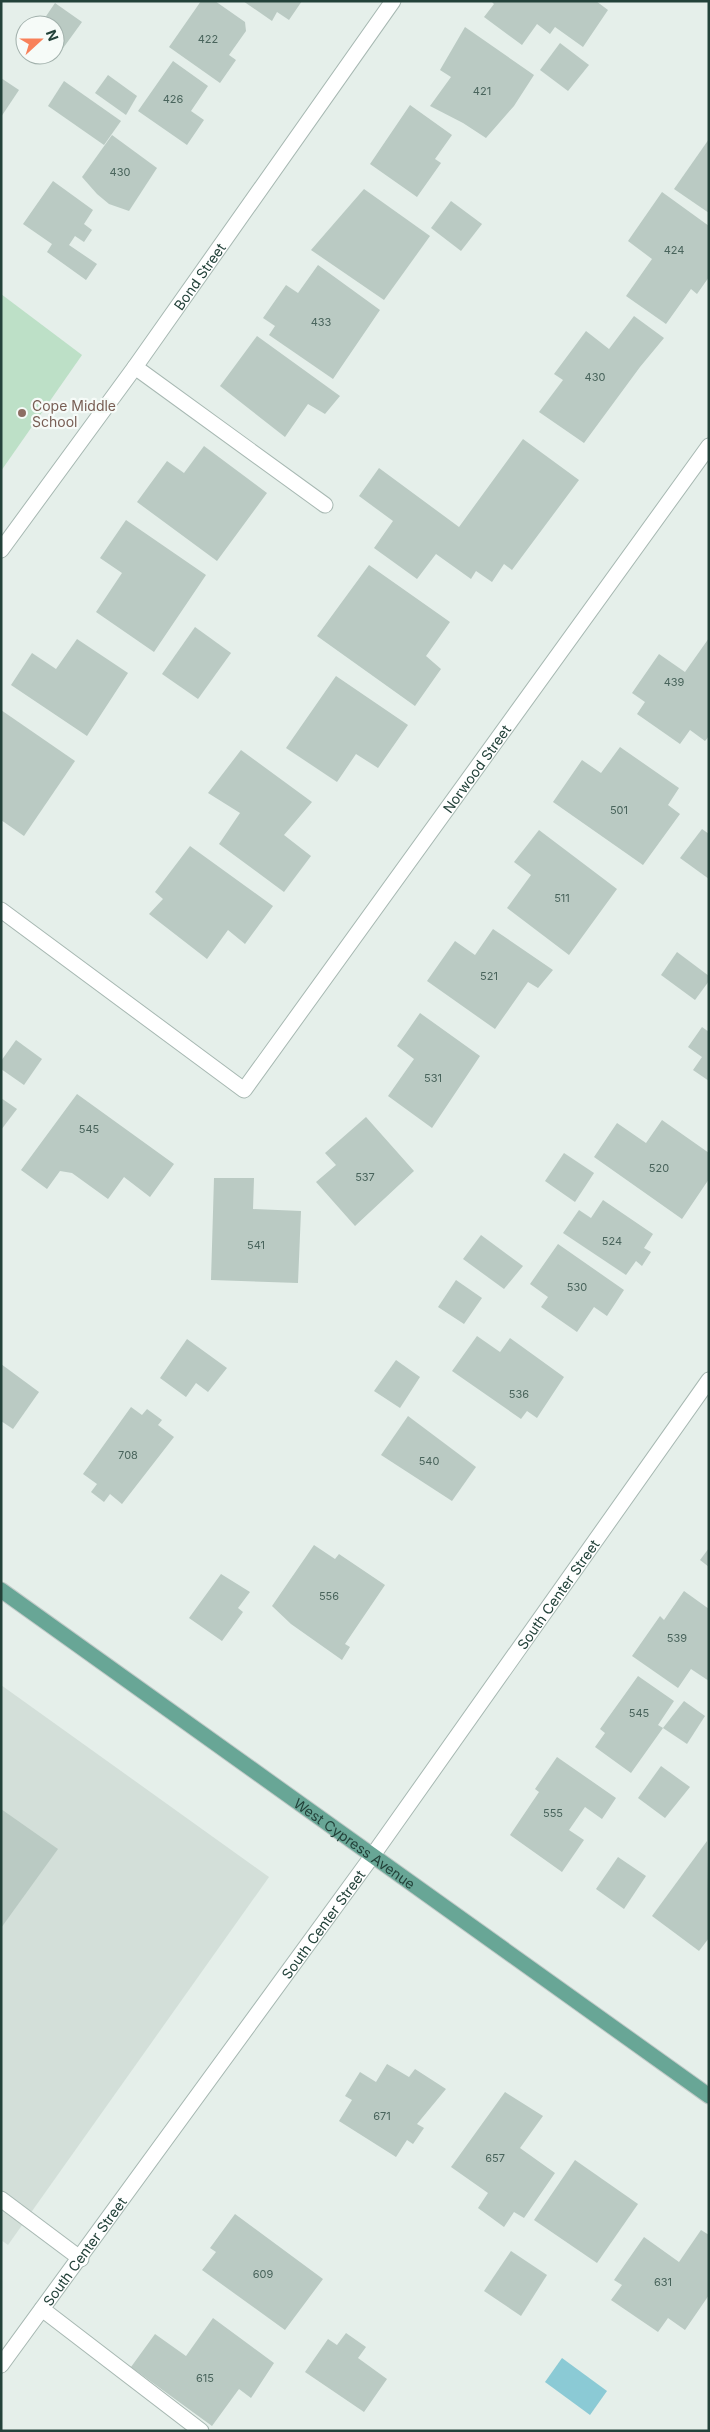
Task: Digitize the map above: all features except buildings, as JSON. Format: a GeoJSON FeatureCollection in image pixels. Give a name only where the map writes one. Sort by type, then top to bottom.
{"type":"FeatureCollection","features":[{"type":"Feature","properties":{"kind":"main road","name":"West Cypress Avenue"},"geometry":{"type":"LineString","coordinates":[[1,1590],[373,1854],[709,2096]]}},
{"type":"Feature","properties":{"kind":"street","name":"Bond Street"},"geometry":{"type":"LineString","coordinates":[[1,550],[135,367],[393,1]]}},
{"type":"Feature","properties":{"kind":"street"},"geometry":{"type":"LineString","coordinates":[[135,367],[325,505]]}},
{"type":"Feature","properties":{"kind":"street","name":"Norwood Street"},"geometry":{"type":"LineString","coordinates":[[1,910],[244,1090],[709,446]]}},
{"type":"Feature","properties":{"kind":"street","name":"South Center Street"},"geometry":{"type":"LineString","coordinates":[[1,2365],[373,1854],[709,1380]]}},
{"type":"Feature","properties":{"kind":"street"},"geometry":{"type":"LineString","coordinates":[[1,2199],[80,2259]]}},
{"type":"Feature","properties":{"kind":"street"},"geometry":{"type":"LineString","coordinates":[[42,2309],[201,2431]]}},
{"type":"Feature","properties":{"kind":"shaded area"},"geometry":{"type":"Polygon","coordinates":[[[1,1685],[269,1877],[8,2245],[1,2240],[1,1685]]]}},
{"type":"Feature","properties":{"kind":"green space","name":"Cope Middle School"},"geometry":{"type":"Polygon","coordinates":[[[1,294],[82,355],[1,471],[1,294]]]}},
{"type":"Feature","properties":{"kind":"water"},"geometry":{"type":"Polygon","coordinates":[[[562,2358],[607,2391],[590,2415],[545,2382],[562,2358]]]}},
{"type":"Feature","properties":{"kind":"place","name":"Cope Middle School"},"geometry":{"type":"Point","coordinates":[22,413]}}]}
